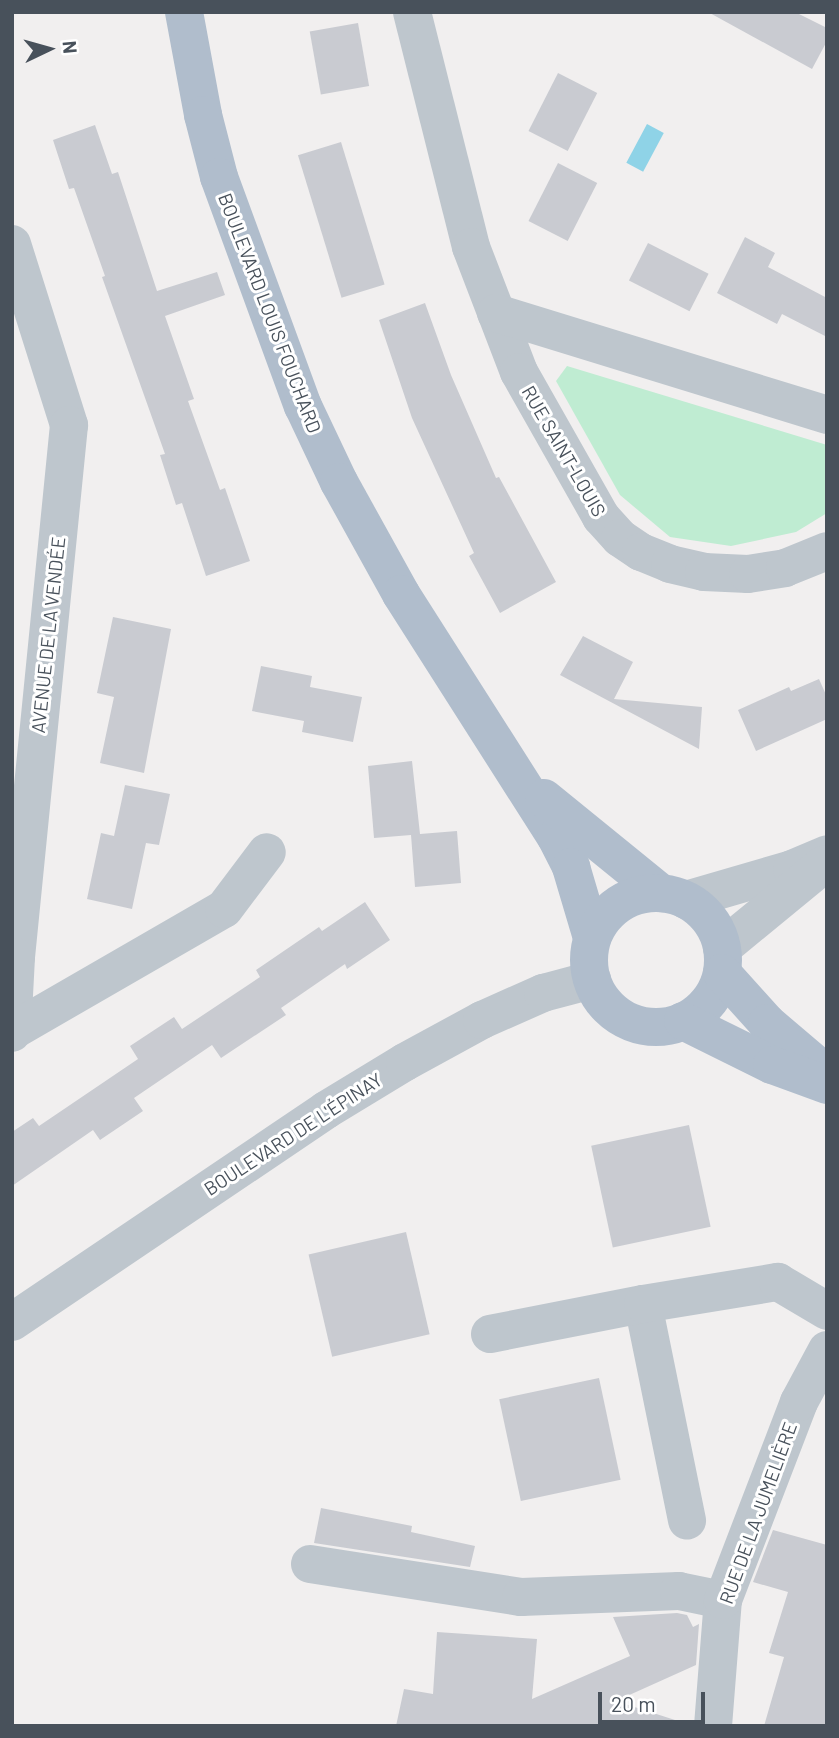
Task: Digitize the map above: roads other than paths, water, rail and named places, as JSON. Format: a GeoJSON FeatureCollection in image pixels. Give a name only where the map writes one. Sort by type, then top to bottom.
{"type":"FeatureCollection","features":[{"type":"Feature","properties":{"kind":"main road","name":"BOULEVARD LOUIS FOUCHARD"},"geometry":{"type":"LineString","coordinates":[[184,12],[203,115],[219,177],[303,406],[373,546],[556,837],[571,867],[592,938]]}},
{"type":"Feature","properties":{"kind":"main road","name":"BOULEVARD LOUIS FOUCHARD"},"geometry":{"type":"LineString","coordinates":[[515,774],[673,896]]}},
{"type":"Feature","properties":{"kind":"main road"},"geometry":{"type":"LineString","coordinates":[[722,960],[708,1002],[683,1021],[656,1027],[629,1021],[606,1005],[592,980],[589,959],[592,938],[600,922],[627,899],[673,896],[710,920],[722,960],[767,1023],[827,1074]]}},
{"type":"Feature","properties":{"kind":"main road"},"geometry":{"type":"LineString","coordinates":[[683,1021],[772,1065],[827,1085]]}},
{"type":"Feature","properties":{"kind":"street","name":"RUE SAINT-LOUIS"},"geometry":{"type":"LineString","coordinates":[[412,12],[471,247],[519,372],[601,517],[620,538],[641,552],[670,564],[704,572],[748,574],[785,568],[827,551]]}},
{"type":"Feature","properties":{"kind":"street","name":"AVENUE DE LA VENDÉE"},"geometry":{"type":"LineString","coordinates":[[12,244],[69,425],[16,957],[13,1032]]}},
{"type":"Feature","properties":{"kind":"street"},"geometry":{"type":"LineString","coordinates":[[496,313],[827,415]]}},
{"type":"Feature","properties":{"kind":"street"},"geometry":{"type":"LineString","coordinates":[[13,1032],[224,909],[267,852]]}},
{"type":"Feature","properties":{"kind":"street"},"geometry":{"type":"LineString","coordinates":[[673,896],[792,869],[827,854]]}},
{"type":"Feature","properties":{"kind":"street"},"geometry":{"type":"LineString","coordinates":[[722,960],[774,908],[827,861]]}},
{"type":"Feature","properties":{"kind":"street","name":"BOULEVARD DE L'ÉPINAY"},"geometry":{"type":"LineString","coordinates":[[12,1322],[326,1110],[405,1062],[482,1020],[531,998],[592,980]]}},
{"type":"Feature","properties":{"kind":"street"},"geometry":{"type":"LineString","coordinates":[[490,1334],[643,1304],[778,1283],[827,1311]]}},
{"type":"Feature","properties":{"kind":"street"},"geometry":{"type":"LineString","coordinates":[[643,1304],[687,1521]]}},
{"type":"Feature","properties":{"kind":"street","name":"RUE DE LA JUMELIÈRE"},"geometry":{"type":"LineString","coordinates":[[713,1726],[723,1600],[799,1402],[827,1350]]}},
{"type":"Feature","properties":{"kind":"street"},"geometry":{"type":"LineString","coordinates":[[310,1564],[522,1597],[679,1591],[723,1600]]}},
{"type":"Feature","properties":{"kind":"water"},"geometry":{"type":"Polygon","coordinates":[[[647,124],[664,133],[643,172],[626,163],[647,124]]]}}]}
